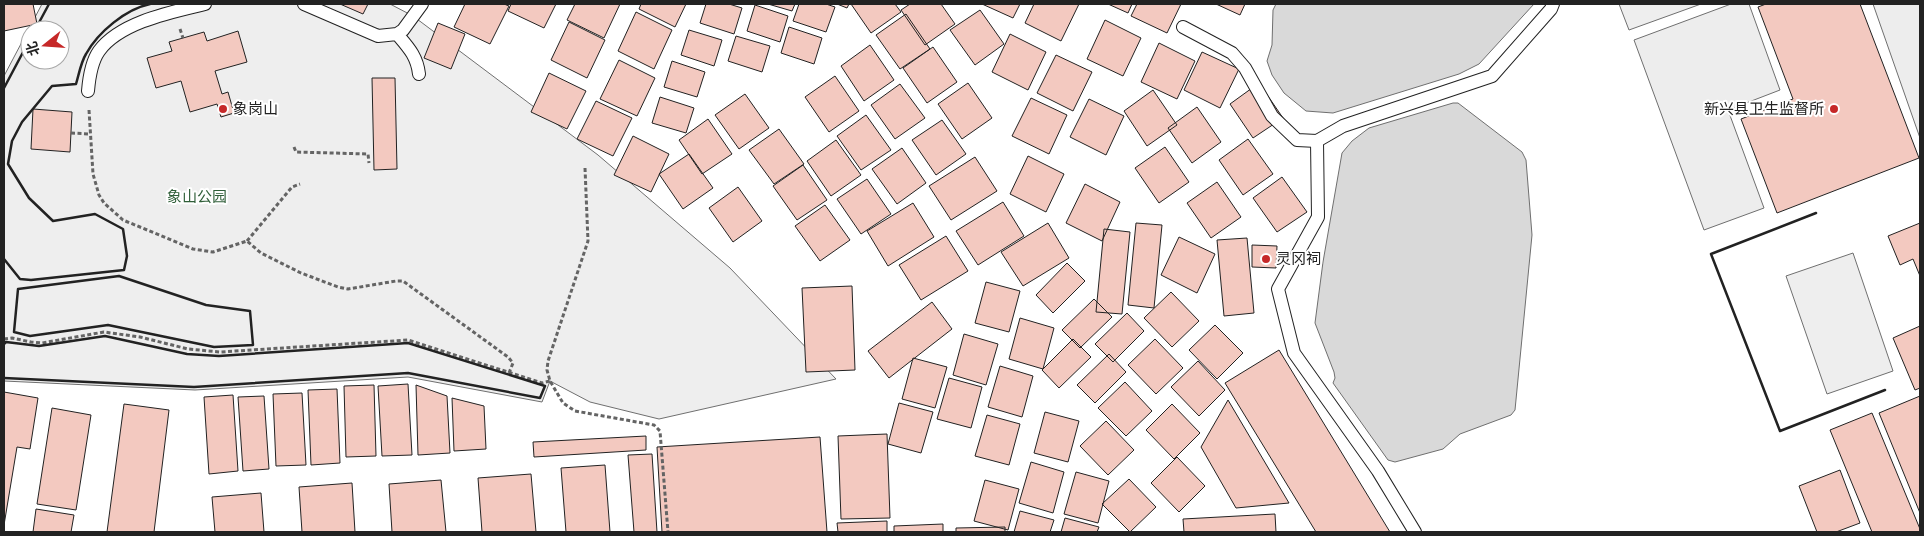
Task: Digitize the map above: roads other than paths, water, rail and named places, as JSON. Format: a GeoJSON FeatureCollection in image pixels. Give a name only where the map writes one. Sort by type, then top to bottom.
{"type":"FeatureCollection","features":[{"type":"Feature","properties":{"kind":"lane"},"geometry":{"type":"LineString","coordinates":[[88,92],[90,76],[99,51],[115,36],[148,19],[204,4]]}},
{"type":"Feature","properties":{"kind":"lane"},"geometry":{"type":"LineString","coordinates":[[304,4],[378,36],[397,34],[403,30],[422,4]]}},
{"type":"Feature","properties":{"kind":"lane"},"geometry":{"type":"LineString","coordinates":[[1183,27],[1232,53],[1245,68],[1272,116],[1297,140],[1317,141],[1343,126],[1492,76],[1551,9],[1553,4]]}},
{"type":"Feature","properties":{"kind":"lane"},"geometry":{"type":"LineString","coordinates":[[397,34],[414,54],[418,62],[419,74]]}},
{"type":"Feature","properties":{"kind":"lane"},"geometry":{"type":"LineString","coordinates":[[1317,141],[1318,217],[1278,289],[1294,353],[1378,471],[1415,532]]}},
{"type":"Feature","properties":{"kind":"place","name":"象岗山"},"geometry":{"type":"Point","coordinates":[223,109]}},
{"type":"Feature","properties":{"kind":"place","name":"新兴县卫生监督所"},"geometry":{"type":"Point","coordinates":[1834,109]}},
{"type":"Feature","properties":{"kind":"place","name":"灵冈祠"},"geometry":{"type":"Point","coordinates":[1266,259]}},
{"type":"Feature","properties":{"kind":"park label","name":"象山公园"},"geometry":{"type":"Point","coordinates":[197,197]}}]}
